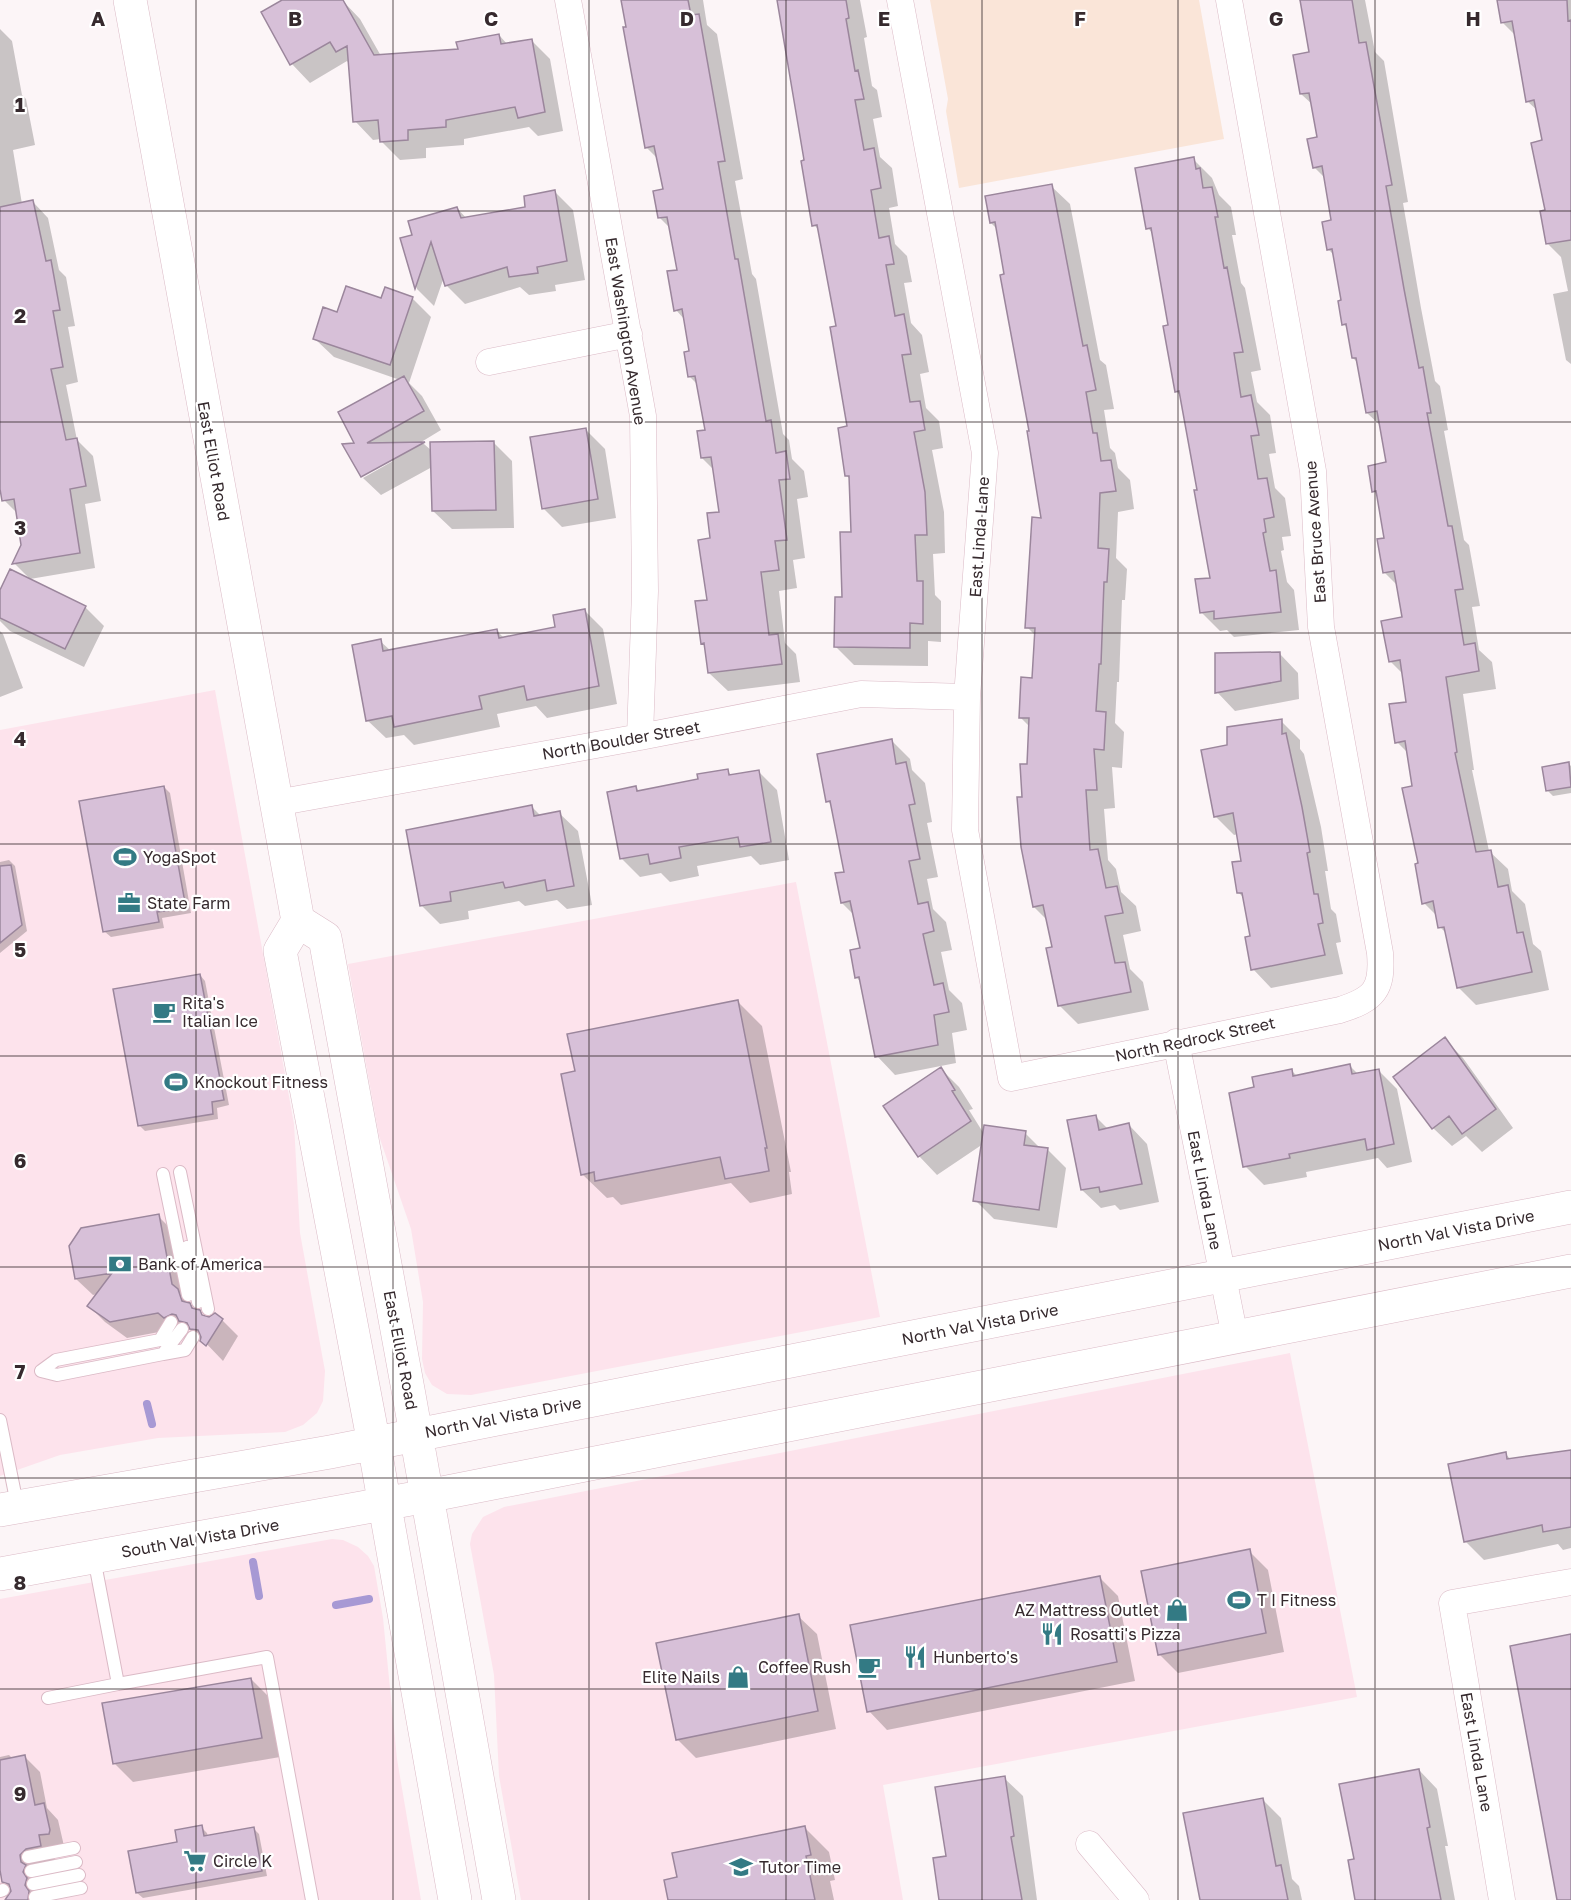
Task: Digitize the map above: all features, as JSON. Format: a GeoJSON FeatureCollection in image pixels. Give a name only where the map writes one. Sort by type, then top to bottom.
{"type":"FeatureCollection","features":[{"type":"Feature","properties":{"kind":"main road","name":"East Elliot Road"},"geometry":{"type":"LineString","coordinates":[[130,0],[298,921],[280,951],[308,1099],[393,1440],[404,1500],[499,1900]]}},
{"type":"Feature","properties":{"kind":"main road","name":"East Elliot Road"},"geometry":{"type":"LineString","coordinates":[[298,921],[325,938],[373,1202],[393,1440],[404,1500],[455,1900]]}},
{"type":"Feature","properties":{"kind":"main road"},"geometry":{"type":"LineString","coordinates":[[308,1099],[333,1121],[344,1174],[354,1191],[373,1202]]}},
{"type":"Feature","properties":{"kind":"main road","name":"North Val Vista Drive"},"geometry":{"type":"LineString","coordinates":[[393,1440],[1571,1207]]}},
{"type":"Feature","properties":{"kind":"main road"},"geometry":{"type":"LineString","coordinates":[[404,1500],[1571,1271]]}},
{"type":"Feature","properties":{"kind":"main road"},"geometry":{"type":"LineString","coordinates":[[9,1509],[393,1440]]}},
{"type":"Feature","properties":{"kind":"main road","name":"South Val Vista Drive"},"geometry":{"type":"LineString","coordinates":[[0,1574],[404,1500]]}},
{"type":"Feature","properties":{"kind":"street","name":"East Washington Avenue"},"geometry":{"type":"LineString","coordinates":[[568,0],[643,416],[645,591],[640,737]]}},
{"type":"Feature","properties":{"kind":"street","name":"East Linda Lane"},"geometry":{"type":"LineString","coordinates":[[900,0],[985,453],[967,697],[965,830],[1011,1078]]}},
{"type":"Feature","properties":{"kind":"street","name":"East Bruce Avenue"},"geometry":{"type":"LineString","coordinates":[[1229,0],[1313,471],[1321,627],[1380,953],[1380,981],[1375,992]]}},
{"type":"Feature","properties":{"kind":"street"},"geometry":{"type":"LineString","coordinates":[[489,362],[629,334]]}},
{"type":"Feature","properties":{"kind":"street","name":"North Boulder Street"},"geometry":{"type":"LineString","coordinates":[[276,803],[861,694],[967,697]]}},
{"type":"Feature","properties":{"kind":"street","name":"North Redrock Street"},"geometry":{"type":"LineString","coordinates":[[1011,1078],[1176,1042],[1340,1010],[1366,1000],[1375,992]]}},
{"type":"Feature","properties":{"kind":"street","name":"East Linda Lane"},"geometry":{"type":"LineString","coordinates":[[1176,1042],[1235,1337]]}},
{"type":"Feature","properties":{"kind":"street","name":"East Linda Lane"},"geometry":{"type":"LineString","coordinates":[[1502,1900],[1452,1603],[1571,1582]]}},
{"type":"Feature","properties":{"kind":"street"},"geometry":{"type":"LineString","coordinates":[[1089,1844],[1136,1900]]}},
{"type":"Feature","properties":{"kind":"lane"},"geometry":{"type":"LineString","coordinates":[[172,1173],[198,1302],[172,1173]]}},
{"type":"Feature","properties":{"kind":"lane"},"geometry":{"type":"LineString","coordinates":[[163,1354],[176,1326],[160,1340],[56,1360],[41,1371],[57,1375],[185,1350],[193,1337]]}},
{"type":"Feature","properties":{"kind":"lane"},"geometry":{"type":"LineString","coordinates":[[0,1420],[9,1509]]}},
{"type":"Feature","properties":{"kind":"lane"},"geometry":{"type":"LineString","coordinates":[[94,1557],[118,1684]]}},
{"type":"Feature","properties":{"kind":"lane"},"geometry":{"type":"LineString","coordinates":[[48,1698],[267,1657],[312,1900]]}},
{"type":"Feature","properties":{"kind":"lane"},"geometry":{"type":"LineString","coordinates":[[28,1857],[74,1848]]}},
{"type":"Feature","properties":{"kind":"lane"},"geometry":{"type":"LineString","coordinates":[[31,1871],[76,1862]]}},
{"type":"Feature","properties":{"kind":"lane"},"geometry":{"type":"LineString","coordinates":[[34,1890],[80,1882]]}},
{"type":"Feature","properties":{"kind":"shaded area"},"geometry":{"type":"Polygon","coordinates":[[[930,0],[1199,0],[1224,139],[959,188],[946,111],[948,99],[930,0]]]}},
{"type":"Feature","properties":{"kind":"shaded area"},"geometry":{"type":"Polygon","coordinates":[[[215,690],[294,1124],[300,1233],[325,1371],[323,1401],[317,1413],[303,1425],[285,1432],[158,1438],[60,1455],[0,1476],[0,730],[215,690]]]}},
{"type":"Feature","properties":{"kind":"shaded area"},"geometry":{"type":"Polygon","coordinates":[[[796,882],[880,1317],[471,1395],[447,1394],[432,1385],[425,1373],[422,1359],[423,1302],[411,1229],[379,1136],[348,964],[796,882]]]}},
{"type":"Feature","properties":{"kind":"shaded area"},"geometry":{"type":"Polygon","coordinates":[[[1290,1353],[1357,1697],[883,1785],[903,1900],[521,1900],[499,1776],[494,1675],[470,1544],[472,1534],[483,1517],[504,1507],[1290,1353]]]}},
{"type":"Feature","properties":{"kind":"shaded area"},"geometry":{"type":"Polygon","coordinates":[[[332,1539],[343,1540],[358,1547],[368,1556],[374,1566],[383,1618],[397,1759],[421,1900],[0,1900],[0,1599],[332,1539]]]}},
{"type":"Feature","properties":{"kind":"building"},"geometry":{"type":"Polygon","coordinates":[[[282,0],[343,0],[374,55],[458,49],[456,42],[499,34],[501,44],[532,39],[545,112],[518,118],[515,107],[446,120],[446,127],[408,130],[408,140],[380,142],[378,120],[353,122],[347,46],[336,52],[330,42],[290,65],[261,12],[282,0]]]}},
{"type":"Feature","properties":{"kind":"building"},"geometry":{"type":"Polygon","coordinates":[[[621,0],[688,0],[691,15],[699,14],[725,161],[718,162],[735,259],[738,259],[766,421],[771,420],[776,453],[786,451],[790,479],[779,480],[787,540],[775,541],[779,570],[761,572],[769,635],[778,634],[782,664],[708,673],[695,601],[707,600],[698,540],[710,538],[707,513],[719,512],[711,457],[701,458],[697,431],[705,430],[695,376],[688,377],[684,352],[689,351],[682,309],[674,311],[667,271],[677,270],[667,217],[658,218],[653,191],[663,189],[654,146],[645,148],[623,27],[626,27],[621,0]]]}},
{"type":"Feature","properties":{"kind":"building"},"geometry":{"type":"Polygon","coordinates":[[[777,0],[846,0],[849,18],[846,19],[855,71],[858,70],[864,99],[855,100],[864,150],[874,148],[881,188],[871,190],[879,238],[889,236],[894,264],[886,265],[895,316],[904,314],[911,354],[902,355],[910,402],[920,401],[925,430],[914,432],[925,492],[927,535],[915,535],[917,581],[923,581],[923,624],[910,623],[910,648],[834,647],[835,597],[842,597],[840,532],[851,532],[849,476],[845,476],[838,428],[847,426],[830,327],[836,326],[817,225],[812,226],[801,161],[804,160],[777,0]]]}},
{"type":"Feature","properties":{"kind":"building"},"geometry":{"type":"Polygon","coordinates":[[[1300,0],[1352,0],[1359,43],[1366,42],[1392,185],[1386,186],[1404,289],[1419,368],[1423,367],[1431,413],[1427,413],[1448,526],[1452,526],[1463,589],[1455,590],[1464,645],[1475,643],[1479,671],[1446,677],[1457,752],[1455,753],[1476,852],[1491,850],[1498,887],[1508,885],[1517,933],[1523,932],[1532,972],[1457,988],[1444,927],[1438,928],[1433,901],[1422,904],[1415,864],[1418,863],[1402,788],[1412,786],[1405,741],[1395,743],[1389,704],[1406,702],[1400,660],[1389,662],[1381,621],[1402,617],[1394,571],[1383,573],[1377,539],[1384,538],[1376,491],[1372,492],[1368,466],[1386,462],[1377,411],[1366,413],[1356,358],[1352,358],[1346,324],[1342,325],[1338,301],[1341,300],[1332,249],[1327,250],[1322,222],[1331,220],[1322,166],[1313,168],[1307,139],[1317,137],[1309,93],[1300,94],[1293,55],[1309,52],[1300,0]]]}},
{"type":"Feature","properties":{"kind":"building"},"geometry":{"type":"Polygon","coordinates":[[[1497,0],[1567,0],[1568,21],[1571,20],[1571,240],[1546,244],[1540,211],[1545,210],[1531,143],[1542,140],[1534,100],[1526,102],[1512,21],[1501,23],[1497,0]]]}},
{"type":"Feature","properties":{"kind":"building"},"geometry":{"type":"Polygon","coordinates":[[[1194,157],[1196,169],[1200,168],[1203,188],[1212,187],[1218,217],[1215,217],[1224,268],[1227,267],[1243,352],[1234,353],[1241,397],[1251,395],[1259,435],[1251,436],[1258,479],[1267,478],[1274,517],[1264,519],[1266,532],[1263,533],[1270,571],[1276,570],[1281,612],[1214,619],[1214,611],[1200,613],[1195,579],[1210,578],[1179,391],[1175,392],[1163,326],[1168,325],[1151,228],[1146,229],[1135,168],[1194,157]]]}},
{"type":"Feature","properties":{"kind":"building"},"geometry":{"type":"Polygon","coordinates":[[[1052,184],[1083,346],[1087,345],[1096,390],[1086,392],[1093,433],[1097,433],[1101,461],[1111,460],[1116,491],[1100,493],[1098,548],[1109,549],[1107,582],[1104,582],[1101,664],[1099,664],[1096,711],[1106,712],[1104,750],[1094,749],[1097,790],[1086,790],[1090,850],[1098,849],[1106,888],[1117,886],[1123,913],[1105,916],[1115,963],[1125,962],[1131,992],[1058,1006],[1046,948],[1052,947],[1043,905],[1033,907],[1021,847],[1017,797],[1022,797],[1020,764],[1027,764],[1029,718],[1019,718],[1021,677],[1032,678],[1035,628],[1025,628],[1032,517],[1041,518],[1027,431],[1029,431],[1000,275],[1004,274],[995,222],[990,223],[985,196],[1052,184]]]}},
{"type":"Feature","properties":{"kind":"building"},"geometry":{"type":"Polygon","coordinates":[[[555,190],[567,261],[537,267],[538,273],[509,277],[507,267],[445,286],[431,242],[415,289],[400,238],[412,235],[408,221],[457,207],[461,218],[525,207],[524,196],[555,190]]]}},
{"type":"Feature","properties":{"kind":"building"},"geometry":{"type":"Polygon","coordinates":[[[33,200],[46,261],[51,260],[60,310],[53,311],[63,367],[51,369],[66,440],[77,438],[86,486],[70,489],[80,553],[12,564],[21,545],[14,499],[2,501],[0,489],[0,207],[33,200]]]}},
{"type":"Feature","properties":{"kind":"building"},"geometry":{"type":"Polygon","coordinates":[[[346,286],[381,298],[385,287],[413,297],[390,365],[313,339],[323,307],[337,312],[346,286]]]}},
{"type":"Feature","properties":{"kind":"building"},"geometry":{"type":"Polygon","coordinates":[[[404,376],[424,411],[367,443],[425,442],[361,477],[342,444],[354,443],[338,412],[404,376]]]}},
{"type":"Feature","properties":{"kind":"building"},"geometry":{"type":"Polygon","coordinates":[[[586,428],[598,499],[542,509],[530,437],[586,428]]]}},
{"type":"Feature","properties":{"kind":"building"},"geometry":{"type":"Polygon","coordinates":[[[494,441],[496,510],[432,511],[430,442],[494,441]]]}},
{"type":"Feature","properties":{"kind":"building"},"geometry":{"type":"Polygon","coordinates":[[[10,569],[86,606],[65,649],[0,618],[0,590],[10,569]]]}},
{"type":"Feature","properties":{"kind":"building"},"geometry":{"type":"Polygon","coordinates":[[[585,609],[599,686],[527,700],[524,686],[479,696],[482,709],[394,727],[392,716],[366,721],[352,645],[381,639],[383,651],[497,629],[499,638],[555,627],[553,615],[585,609]]]}},
{"type":"Feature","properties":{"kind":"building"},"geometry":{"type":"Polygon","coordinates":[[[1280,652],[1281,681],[1215,693],[1215,653],[1280,652]]]}},
{"type":"Feature","properties":{"kind":"building"},"geometry":{"type":"Polygon","coordinates":[[[1282,719],[1282,734],[1286,733],[1302,807],[1314,894],[1318,894],[1323,923],[1318,924],[1325,955],[1251,970],[1245,937],[1250,936],[1242,893],[1237,893],[1232,862],[1241,861],[1233,813],[1214,817],[1201,750],[1227,745],[1227,727],[1282,719]]]}},
{"type":"Feature","properties":{"kind":"building"},"geometry":{"type":"Polygon","coordinates":[[[892,739],[896,764],[906,762],[915,804],[909,805],[920,859],[909,861],[918,904],[928,902],[934,931],[923,934],[934,985],[943,983],[949,1012],[934,1015],[938,1045],[875,1057],[859,977],[855,978],[850,950],[860,948],[850,901],[841,903],[835,873],[844,872],[830,801],[826,802],[817,754],[892,739]]]}},
{"type":"Feature","properties":{"kind":"building"},"geometry":{"type":"Polygon","coordinates":[[[1569,762],[1571,787],[1546,791],[1542,767],[1569,762]]]}},
{"type":"Feature","properties":{"kind":"building"},"geometry":{"type":"Polygon","coordinates":[[[728,769],[729,775],[759,770],[771,842],[740,847],[738,837],[679,847],[681,858],[650,864],[648,854],[620,859],[607,792],[636,786],[637,791],[698,779],[697,774],[728,769]]]}},
{"type":"Feature","properties":{"kind":"building"},"geometry":{"type":"Polygon","coordinates":[[[164,786],[186,908],[157,912],[159,922],[103,932],[79,801],[164,786]]]}},
{"type":"Feature","properties":{"kind":"building"},"geometry":{"type":"Polygon","coordinates":[[[532,805],[534,816],[560,811],[574,886],[547,891],[545,880],[505,888],[503,882],[450,892],[451,901],[420,906],[406,830],[532,805]]]}},
{"type":"Feature","properties":{"kind":"building"},"geometry":{"type":"Polygon","coordinates":[[[11,865],[22,925],[0,943],[0,866],[11,865]]]}},
{"type":"Feature","properties":{"kind":"building"},"geometry":{"type":"Polygon","coordinates":[[[200,974],[224,1100],[212,1102],[213,1114],[138,1126],[113,989],[200,974]]]}},
{"type":"Feature","properties":{"kind":"building"},"geometry":{"type":"Polygon","coordinates":[[[738,1000],[767,1148],[765,1148],[769,1171],[725,1179],[720,1157],[595,1181],[594,1172],[581,1175],[561,1074],[575,1071],[567,1034],[738,1000]]]}},
{"type":"Feature","properties":{"kind":"building"},"geometry":{"type":"Polygon","coordinates":[[[1445,1037],[1496,1109],[1462,1134],[1449,1116],[1432,1129],[1393,1077],[1445,1037]]]}},
{"type":"Feature","properties":{"kind":"building"},"geometry":{"type":"Polygon","coordinates":[[[1350,1064],[1352,1074],[1379,1069],[1394,1144],[1367,1150],[1365,1139],[1289,1154],[1290,1158],[1243,1167],[1229,1093],[1254,1087],[1252,1077],[1292,1069],[1293,1076],[1350,1064]]]}},
{"type":"Feature","properties":{"kind":"building"},"geometry":{"type":"Polygon","coordinates":[[[941,1067],[955,1090],[952,1091],[971,1121],[918,1157],[883,1106],[941,1067]]]}},
{"type":"Feature","properties":{"kind":"building"},"geometry":{"type":"Polygon","coordinates":[[[1096,1115],[1099,1130],[1129,1123],[1142,1184],[1100,1192],[1099,1187],[1081,1190],[1067,1120],[1096,1115]]]}},
{"type":"Feature","properties":{"kind":"building"},"geometry":{"type":"Polygon","coordinates":[[[984,1125],[1026,1131],[1024,1145],[1048,1148],[1039,1210],[973,1201],[984,1125]]]}},
{"type":"Feature","properties":{"kind":"building","name":"Bank of America"},"geometry":{"type":"Polygon","coordinates":[[[159,1214],[172,1284],[178,1289],[182,1301],[200,1310],[202,1315],[209,1317],[215,1313],[223,1319],[206,1346],[200,1341],[198,1330],[190,1329],[187,1323],[179,1321],[176,1315],[172,1314],[164,1318],[158,1313],[110,1322],[87,1306],[112,1273],[75,1279],[69,1246],[81,1228],[159,1214]]]}},
{"type":"Feature","properties":{"kind":"building"},"geometry":{"type":"Polygon","coordinates":[[[1571,1450],[1571,1527],[1543,1532],[1542,1525],[1464,1542],[1448,1464],[1506,1452],[1507,1459],[1571,1450]]]}},
{"type":"Feature","properties":{"kind":"building"},"geometry":{"type":"Polygon","coordinates":[[[1250,1549],[1266,1633],[1158,1655],[1141,1571],[1250,1549]]]}},
{"type":"Feature","properties":{"kind":"building"},"geometry":{"type":"Polygon","coordinates":[[[1100,1576],[1117,1662],[867,1712],[850,1625],[1100,1576]]]}},
{"type":"Feature","properties":{"kind":"building"},"geometry":{"type":"Polygon","coordinates":[[[799,1614],[818,1711],[676,1740],[656,1643],[799,1614]]]}},
{"type":"Feature","properties":{"kind":"building"},"geometry":{"type":"Polygon","coordinates":[[[1571,1634],[1571,1900],[1557,1900],[1510,1646],[1571,1634]]]}},
{"type":"Feature","properties":{"kind":"building"},"geometry":{"type":"Polygon","coordinates":[[[251,1678],[262,1738],[113,1764],[102,1703],[251,1678]]]}},
{"type":"Feature","properties":{"kind":"building"},"geometry":{"type":"Polygon","coordinates":[[[25,1755],[35,1805],[44,1803],[50,1830],[49,1834],[39,1835],[41,1846],[26,1849],[20,1855],[21,1862],[26,1865],[23,1872],[27,1878],[25,1885],[29,1891],[28,1900],[5,1900],[11,1891],[9,1884],[2,1882],[0,1870],[0,1760],[25,1755]]]}},
{"type":"Feature","properties":{"kind":"building"},"geometry":{"type":"Polygon","coordinates":[[[1419,1769],[1430,1827],[1427,1828],[1441,1900],[1355,1900],[1348,1860],[1354,1859],[1339,1784],[1419,1769]]]}},
{"type":"Feature","properties":{"kind":"building"},"geometry":{"type":"Polygon","coordinates":[[[1005,1776],[1014,1836],[1011,1837],[1022,1900],[939,1900],[933,1858],[946,1856],[935,1787],[1005,1776]]]}},
{"type":"Feature","properties":{"kind":"building"},"geometry":{"type":"Polygon","coordinates":[[[1263,1798],[1276,1866],[1281,1865],[1288,1900],[1200,1900],[1183,1813],[1263,1798]]]}},
{"type":"Feature","properties":{"kind":"building","name":"Circle K"},"geometry":{"type":"Polygon","coordinates":[[[202,1825],[204,1836],[254,1827],[262,1871],[136,1893],[128,1851],[177,1842],[175,1830],[202,1825]]]}},
{"type":"Feature","properties":{"kind":"building","name":"Tutor Time"},"geometry":{"type":"Polygon","coordinates":[[[805,1826],[811,1855],[806,1856],[815,1900],[668,1900],[664,1880],[677,1877],[672,1853],[805,1826]]]}},
{"type":"Feature","properties":{"kind":"waterway"},"geometry":{"type":"LineString","coordinates":[[147,1404],[152,1424]]}},
{"type":"Feature","properties":{"kind":"waterway"},"geometry":{"type":"LineString","coordinates":[[253,1562],[259,1596]]}},
{"type":"Feature","properties":{"kind":"waterway"},"geometry":{"type":"LineString","coordinates":[[336,1605],[369,1599]]}},
{"type":"Feature","properties":{"kind":"place","name":"YogaSpot"},"geometry":{"type":"Point","coordinates":[125,857]}},
{"type":"Feature","properties":{"kind":"place","name":"State Farm"},"geometry":{"type":"Point","coordinates":[129,903]}},
{"type":"Feature","properties":{"kind":"place","name":"Rita's Italian Ice"},"geometry":{"type":"Point","coordinates":[164,1012]}},
{"type":"Feature","properties":{"kind":"place","name":"Knockout Fitness"},"geometry":{"type":"Point","coordinates":[176,1082]}},
{"type":"Feature","properties":{"kind":"place","name":"Bank of America"},"geometry":{"type":"Point","coordinates":[120,1264]}},
{"type":"Feature","properties":{"kind":"place","name":"T I Fitness"},"geometry":{"type":"Point","coordinates":[1239,1600]}},
{"type":"Feature","properties":{"kind":"place","name":"AZ Mattress Outlet"},"geometry":{"type":"Point","coordinates":[1177,1610]}},
{"type":"Feature","properties":{"kind":"place","name":"Rosatti's Pizza"},"geometry":{"type":"Point","coordinates":[1052,1634]}},
{"type":"Feature","properties":{"kind":"place","name":"Hunberto's"},"geometry":{"type":"Point","coordinates":[915,1657]}},
{"type":"Feature","properties":{"kind":"place","name":"Coffee Rush"},"geometry":{"type":"Point","coordinates":[869,1667]}},
{"type":"Feature","properties":{"kind":"place","name":"Elite Nails"},"geometry":{"type":"Point","coordinates":[738,1677]}},
{"type":"Feature","properties":{"kind":"place","name":"Circle K"},"geometry":{"type":"Point","coordinates":[195,1861]}},
{"type":"Feature","properties":{"kind":"place","name":"Tutor Time"},"geometry":{"type":"Point","coordinates":[741,1867]}}]}
